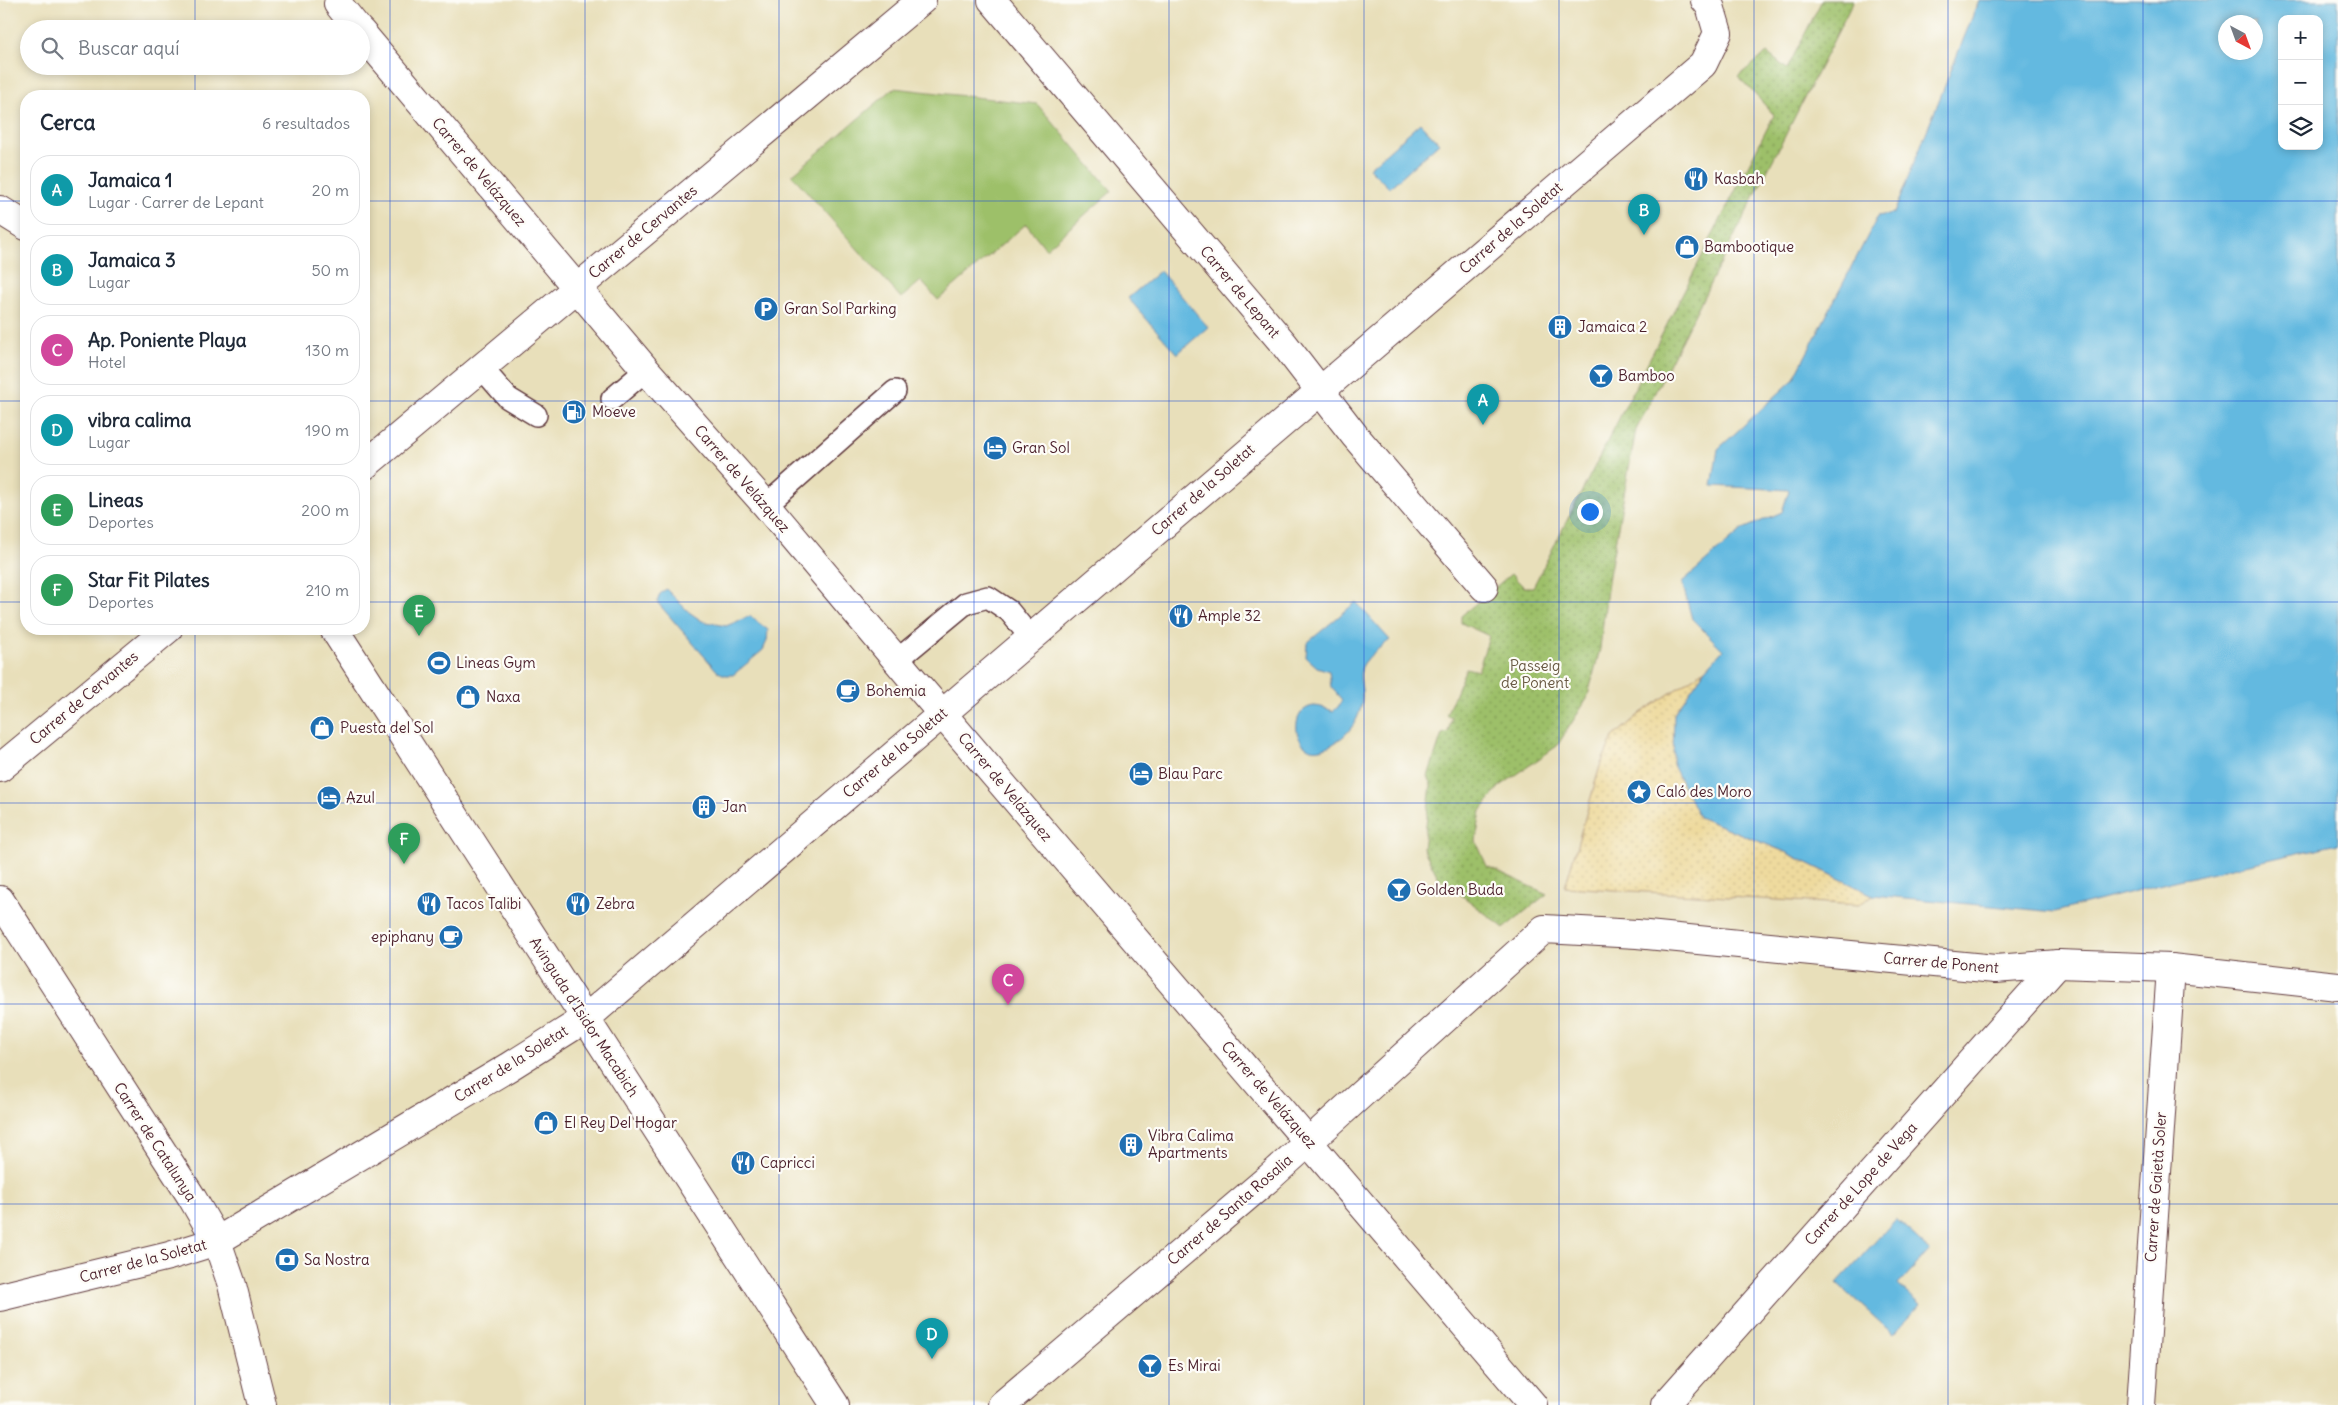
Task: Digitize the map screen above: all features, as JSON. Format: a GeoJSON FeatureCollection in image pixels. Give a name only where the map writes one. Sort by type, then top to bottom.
{"type":"FeatureCollection","features":[{"type":"Feature","properties":{"kind":"street","name":"Carrer de Cervantes"},"geometry":{"type":"LineString","coordinates":[[370,461],[922,0]]}},
{"type":"Feature","properties":{"kind":"street","name":"Carrer de Lepant"},"geometry":{"type":"LineString","coordinates":[[992,0],[1277,337],[1484,587]]}},
{"type":"Feature","properties":{"kind":"street","name":"Carrer de la Soletat"},"geometry":{"type":"LineString","coordinates":[[0,1297],[169,1256],[217,1241],[585,1019],[1319,390],[1703,64],[1718,33],[1710,6],[1705,0]]}},
{"type":"Feature","properties":{"kind":"street"},"geometry":{"type":"LineString","coordinates":[[338,4],[351,20]]}},
{"type":"Feature","properties":{"kind":"street","name":"Carrer de Velázquez"},"geometry":{"type":"LineString","coordinates":[[370,43],[646,370],[766,505],[896,661],[1533,1405]]}},
{"type":"Feature","properties":{"kind":"street"},"geometry":{"type":"LineString","coordinates":[[0,210],[20,222]]}},
{"type":"Feature","properties":{"kind":"street","name":"Carrer de Cervantes"},"geometry":{"type":"LineString","coordinates":[[0,768],[161,635]]}},
{"type":"Feature","properties":{"kind":"street","name":"Avinguda d'Isidor Macabich"},"geometry":{"type":"LineString","coordinates":[[338,635],[836,1405]]}},
{"type":"Feature","properties":{"kind":"street","name":"Carrer de Catalunya"},"geometry":{"type":"LineString","coordinates":[[0,900],[191,1196],[217,1241],[232,1285],[262,1405]]}},
{"type":"Feature","properties":{"kind":"street","name":"Carrer de Santa Rosalia"},"geometry":{"type":"LineString","coordinates":[[1002,1405],[1308,1141],[1544,929]]}},
{"type":"Feature","properties":{"kind":"street","name":"Carrer de Ponent"},"geometry":{"type":"LineString","coordinates":[[1544,929],[1647,935],[1994,969],[2058,964],[2172,968],[2338,986]]}},
{"type":"Feature","properties":{"kind":"street","name":"Carrer de Lope de Vega"},"geometry":{"type":"LineString","coordinates":[[1665,1405],[2058,964]]}},
{"type":"Feature","properties":{"kind":"street","name":"Carrer de Gaietà Soler"},"geometry":{"type":"LineString","coordinates":[[2141,1405],[2172,968]]}},
{"type":"Feature","properties":{"kind":"lane"},"geometry":{"type":"LineString","coordinates":[[481,367],[508,398],[536,415]]}},
{"type":"Feature","properties":{"kind":"lane"},"geometry":{"type":"LineString","coordinates":[[612,399],[646,370]]}},
{"type":"Feature","properties":{"kind":"lane"},"geometry":{"type":"LineString","coordinates":[[766,505],[895,391]]}},
{"type":"Feature","properties":{"kind":"lane"},"geometry":{"type":"LineString","coordinates":[[896,661],[966,603],[988,597],[1008,611],[1031,638]]}},
{"type":"Feature","properties":{"kind":"green space","name":"Passeig de Ponent"},"geometry":{"type":"Polygon","coordinates":[[[1822,0],[1854,0],[1636,430],[1608,581],[1600,649],[1587,699],[1557,746],[1499,787],[1481,811],[1476,841],[1487,866],[1547,894],[1504,928],[1438,877],[1423,848],[1431,785],[1428,776],[1442,734],[1448,732],[1452,717],[1446,715],[1466,668],[1478,671],[1489,636],[1461,623],[1461,616],[1511,574],[1524,587],[1533,587],[1774,115],[1738,76],[1767,53],[1787,69],[1822,0]]]}},
{"type":"Feature","properties":{"kind":"green space"},"geometry":{"type":"Polygon","coordinates":[[[894,88],[1037,104],[1112,191],[1046,249],[1026,224],[938,300],[921,281],[901,298],[792,175],[894,88]]]}},
{"type":"Feature","properties":{"kind":"sand","name":"Caló des Moro"},"geometry":{"type":"Polygon","coordinates":[[[1706,669],[1674,714],[1699,817],[1783,851],[1873,895],[1859,905],[1565,887],[1600,766],[1613,737],[1641,713],[1706,669]]]}},
{"type":"Feature","properties":{"kind":"water"},"geometry":{"type":"Polygon","coordinates":[[[1979,0],[2338,0],[2338,844],[2170,882],[2055,912],[1873,895],[1783,851],[1699,817],[1673,765],[1674,714],[1706,669],[1723,650],[1692,619],[1682,582],[1743,529],[1782,512],[1789,490],[1712,486],[1718,449],[1793,380],[1878,216],[1894,213],[1979,0]]]}},
{"type":"Feature","properties":{"kind":"water"},"geometry":{"type":"Polygon","coordinates":[[[1420,123],[1439,143],[1389,188],[1369,168],[1420,123]]]}},
{"type":"Feature","properties":{"kind":"water"},"geometry":{"type":"Polygon","coordinates":[[[1160,271],[1208,327],[1177,354],[1128,298],[1160,271]]]}},
{"type":"Feature","properties":{"kind":"water"},"geometry":{"type":"Polygon","coordinates":[[[666,589],[689,612],[702,621],[726,626],[750,616],[768,630],[767,641],[763,650],[733,675],[725,675],[718,672],[657,602],[660,594],[666,589]]]}},
{"type":"Feature","properties":{"kind":"water"},"geometry":{"type":"Polygon","coordinates":[[[1356,602],[1390,640],[1371,655],[1362,667],[1360,675],[1362,689],[1361,705],[1353,726],[1334,744],[1321,749],[1311,749],[1304,745],[1297,733],[1298,719],[1301,713],[1307,708],[1314,706],[1333,711],[1342,700],[1331,687],[1329,671],[1317,667],[1306,657],[1307,643],[1356,602]]]}},
{"type":"Feature","properties":{"kind":"water"},"geometry":{"type":"Polygon","coordinates":[[[1896,1219],[1930,1250],[1898,1285],[1920,1305],[1893,1334],[1837,1283],[1896,1219]]]}},
{"type":"Feature","properties":{"kind":"place","name":"Kasbah"},"geometry":{"type":"Point","coordinates":[1696,179]}},
{"type":"Feature","properties":{"kind":"place","name":"Jamaica 3"},"geometry":{"type":"Point","coordinates":[1644,235]}},
{"type":"Feature","properties":{"kind":"place","name":"Bambootique"},"geometry":{"type":"Point","coordinates":[1687,247]}},
{"type":"Feature","properties":{"kind":"place","name":"Gran Sol Parking"},"geometry":{"type":"Point","coordinates":[766,309]}},
{"type":"Feature","properties":{"kind":"place","name":"Jamaica 2"},"geometry":{"type":"Point","coordinates":[1560,327]}},
{"type":"Feature","properties":{"kind":"place","name":"Bamboo"},"geometry":{"type":"Point","coordinates":[1601,376]}},
{"type":"Feature","properties":{"kind":"place","name":"Moeve"},"geometry":{"type":"Point","coordinates":[574,412]}},
{"type":"Feature","properties":{"kind":"place","name":"Jamaica 1"},"geometry":{"type":"Point","coordinates":[1483,425]}},
{"type":"Feature","properties":{"kind":"place","name":"Gran Sol"},"geometry":{"type":"Point","coordinates":[995,448]}},
{"type":"Feature","properties":{"kind":"place","name":"Ample 32"},"geometry":{"type":"Point","coordinates":[1181,616]}},
{"type":"Feature","properties":{"kind":"place","name":"Lineas"},"geometry":{"type":"Point","coordinates":[419,636]}},
{"type":"Feature","properties":{"kind":"place","name":"Lineas Gym"},"geometry":{"type":"Point","coordinates":[439,663]}},
{"type":"Feature","properties":{"kind":"place","name":"Bohemia"},"geometry":{"type":"Point","coordinates":[848,691]}},
{"type":"Feature","properties":{"kind":"place","name":"Naxa"},"geometry":{"type":"Point","coordinates":[468,697]}},
{"type":"Feature","properties":{"kind":"place","name":"Puesta del Sol"},"geometry":{"type":"Point","coordinates":[322,728]}},
{"type":"Feature","properties":{"kind":"place","name":"Blau Parc"},"geometry":{"type":"Point","coordinates":[1141,774]}},
{"type":"Feature","properties":{"kind":"place","name":"Caló des Moro"},"geometry":{"type":"Point","coordinates":[1639,792]}},
{"type":"Feature","properties":{"kind":"place","name":"Azul"},"geometry":{"type":"Point","coordinates":[329,798]}},
{"type":"Feature","properties":{"kind":"place","name":"Jan"},"geometry":{"type":"Point","coordinates":[704,807]}},
{"type":"Feature","properties":{"kind":"place","name":"Star Fit Pilates"},"geometry":{"type":"Point","coordinates":[404,864]}},
{"type":"Feature","properties":{"kind":"place","name":"Golden Buda"},"geometry":{"type":"Point","coordinates":[1399,890]}},
{"type":"Feature","properties":{"kind":"place","name":"Tacos Talibi"},"geometry":{"type":"Point","coordinates":[429,904]}},
{"type":"Feature","properties":{"kind":"place","name":"Zebra"},"geometry":{"type":"Point","coordinates":[578,904]}},
{"type":"Feature","properties":{"kind":"place","name":"epiphany"},"geometry":{"type":"Point","coordinates":[451,937]}},
{"type":"Feature","properties":{"kind":"place","name":"Ap. Poniente Playa"},"geometry":{"type":"Point","coordinates":[1008,1005]}},
{"type":"Feature","properties":{"kind":"place","name":"El Rey Del Hogar"},"geometry":{"type":"Point","coordinates":[546,1123]}},
{"type":"Feature","properties":{"kind":"place","name":"Vibra Calima Apartments"},"geometry":{"type":"Point","coordinates":[1131,1145]}},
{"type":"Feature","properties":{"kind":"place","name":"Capricci"},"geometry":{"type":"Point","coordinates":[743,1163]}},
{"type":"Feature","properties":{"kind":"place","name":"Sa Nostra"},"geometry":{"type":"Point","coordinates":[287,1260]}},
{"type":"Feature","properties":{"kind":"place","name":"vibra calima"},"geometry":{"type":"Point","coordinates":[932,1359]}},
{"type":"Feature","properties":{"kind":"place","name":"Es Mirai"},"geometry":{"type":"Point","coordinates":[1150,1366]}}]}
